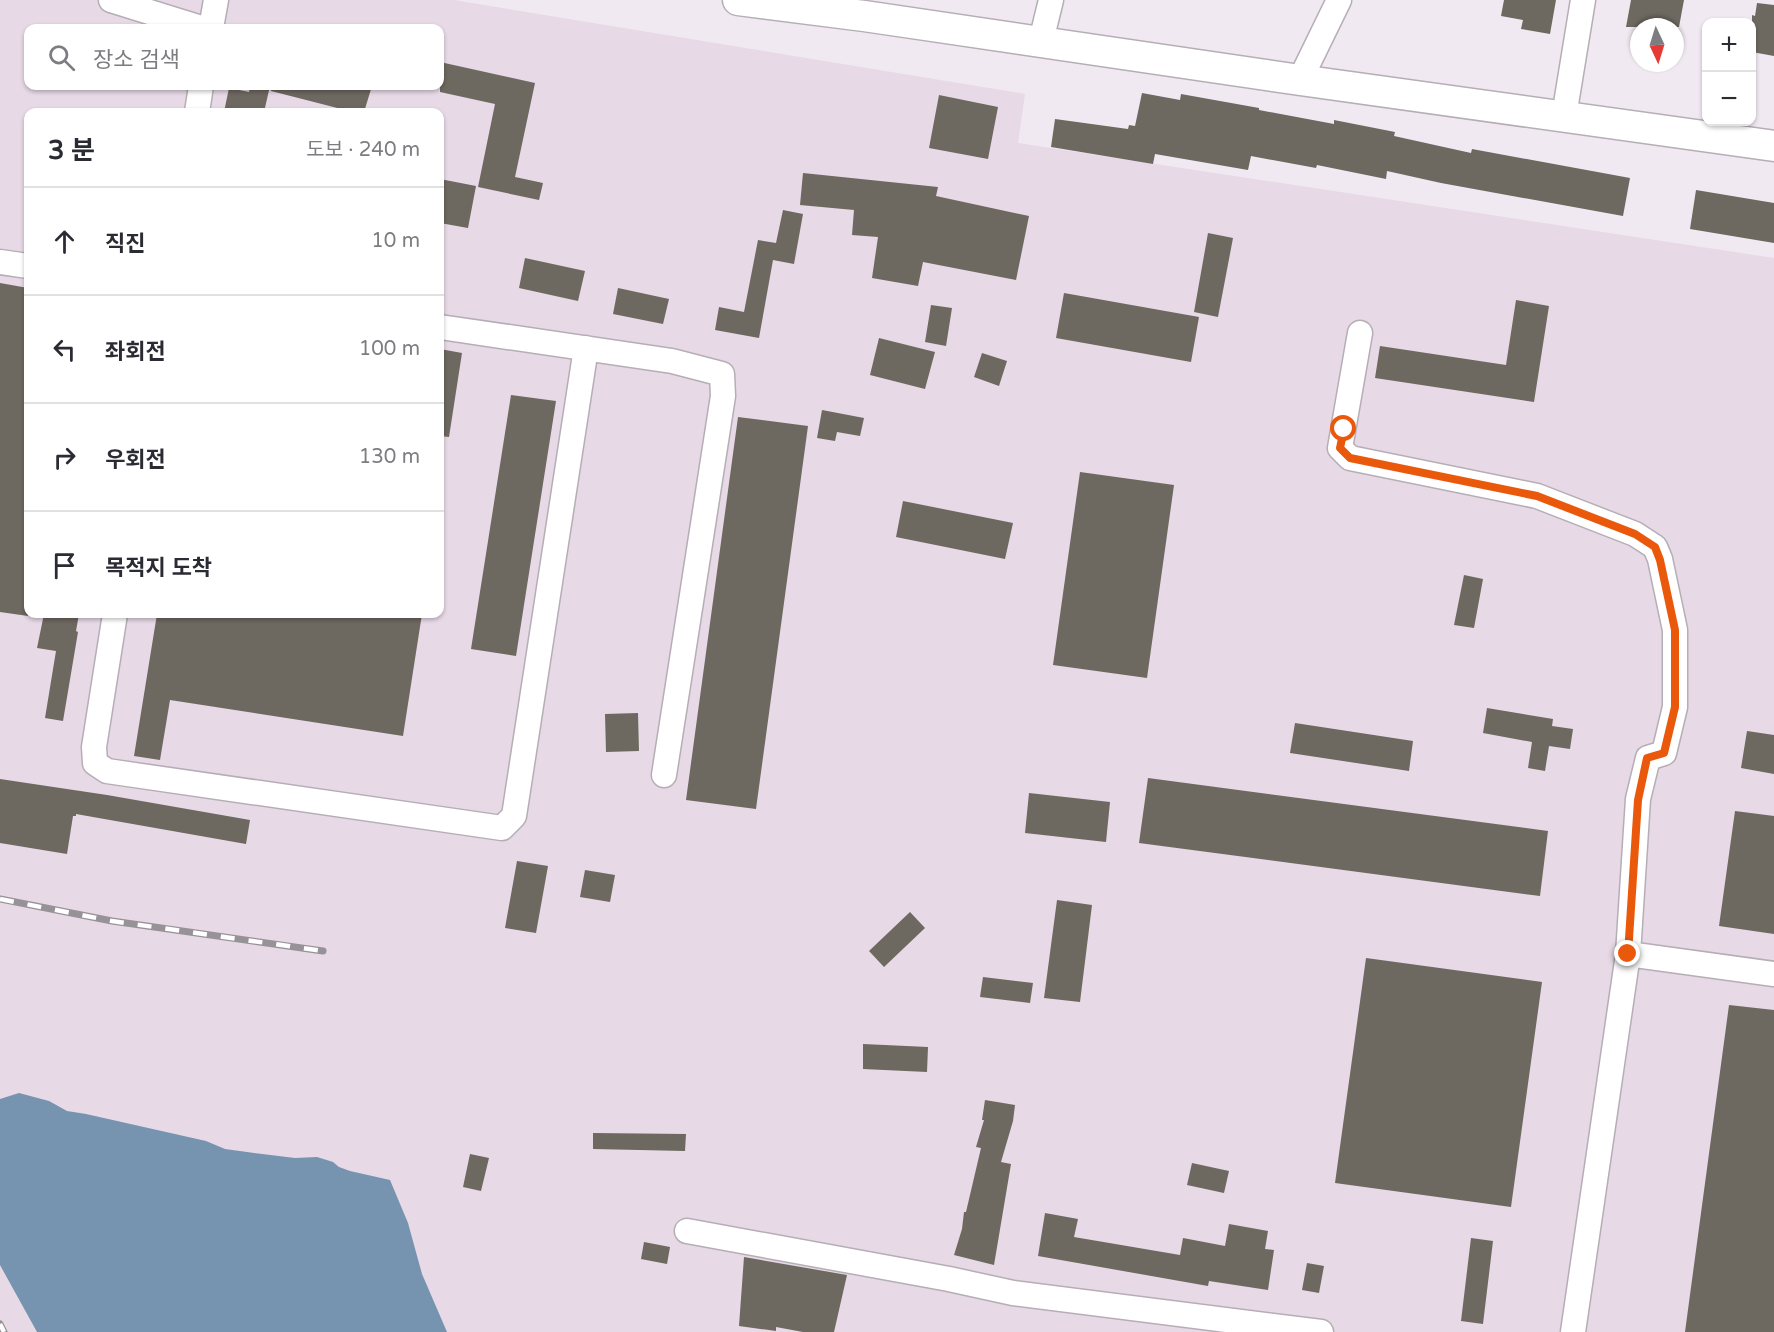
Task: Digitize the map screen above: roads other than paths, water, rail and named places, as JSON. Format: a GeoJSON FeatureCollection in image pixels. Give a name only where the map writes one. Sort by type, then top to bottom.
{"type":"FeatureCollection","features":[{"type":"Feature","properties":{"kind":"main road"},"geometry":{"type":"LineString","coordinates":[[738,0],[866,8],[1041,41],[1300,80],[1774,146]]}},
{"type":"Feature","properties":{"kind":"street"},"geometry":{"type":"LineString","coordinates":[[111,0],[188,24]]}},
{"type":"Feature","properties":{"kind":"street"},"geometry":{"type":"LineString","coordinates":[[212,24],[216,0]]}},
{"type":"Feature","properties":{"kind":"street"},"geometry":{"type":"LineString","coordinates":[[1041,41],[1051,0]]}},
{"type":"Feature","properties":{"kind":"street"},"geometry":{"type":"LineString","coordinates":[[1300,80],[1339,0]]}},
{"type":"Feature","properties":{"kind":"street"},"geometry":{"type":"LineString","coordinates":[[1564,116],[1583,0]]}},
{"type":"Feature","properties":{"kind":"street"},"geometry":{"type":"LineString","coordinates":[[198,108],[200,90]]}},
{"type":"Feature","properties":{"kind":"street"},"geometry":{"type":"LineString","coordinates":[[0,262],[24,265]]}},
{"type":"Feature","properties":{"kind":"street"},"geometry":{"type":"LineString","coordinates":[[444,328],[672,361],[722,374],[723,396],[664,775]]}},
{"type":"Feature","properties":{"kind":"street"},"geometry":{"type":"LineString","coordinates":[[1360,333],[1340,448],[1350,458],[1537,496],[1635,534],[1655,547],[1660,560],[1675,630],[1675,707],[1664,753],[1647,758],[1638,800],[1628,954],[1573,1332]]}},
{"type":"Feature","properties":{"kind":"street"},"geometry":{"type":"LineString","coordinates":[[114,618],[94,747],[95,763],[107,771],[502,828],[514,816],[586,348]]}},
{"type":"Feature","properties":{"kind":"street"},"geometry":{"type":"LineString","coordinates":[[1628,954],[1774,974]]}},
{"type":"Feature","properties":{"kind":"street"},"geometry":{"type":"LineString","coordinates":[[687,1231],[1013,1293],[1321,1332]]}},
{"type":"Feature","properties":{"kind":"water"},"geometry":{"type":"Polygon","coordinates":[[[19,1093],[49,1101],[67,1111],[206,1141],[225,1149],[295,1158],[317,1157],[350,1171],[390,1180],[408,1223],[422,1274],[447,1332],[37,1332],[0,1265],[0,1099],[19,1093]]]}},
{"type":"Feature","properties":{"kind":"railway"},"geometry":{"type":"LineString","coordinates":[[0,899],[112,921],[323,951]]}},
{"type":"Feature","properties":{"kind":"railway"},"geometry":{"type":"LineString","coordinates":[[0,1324],[4,1332]]}}]}
